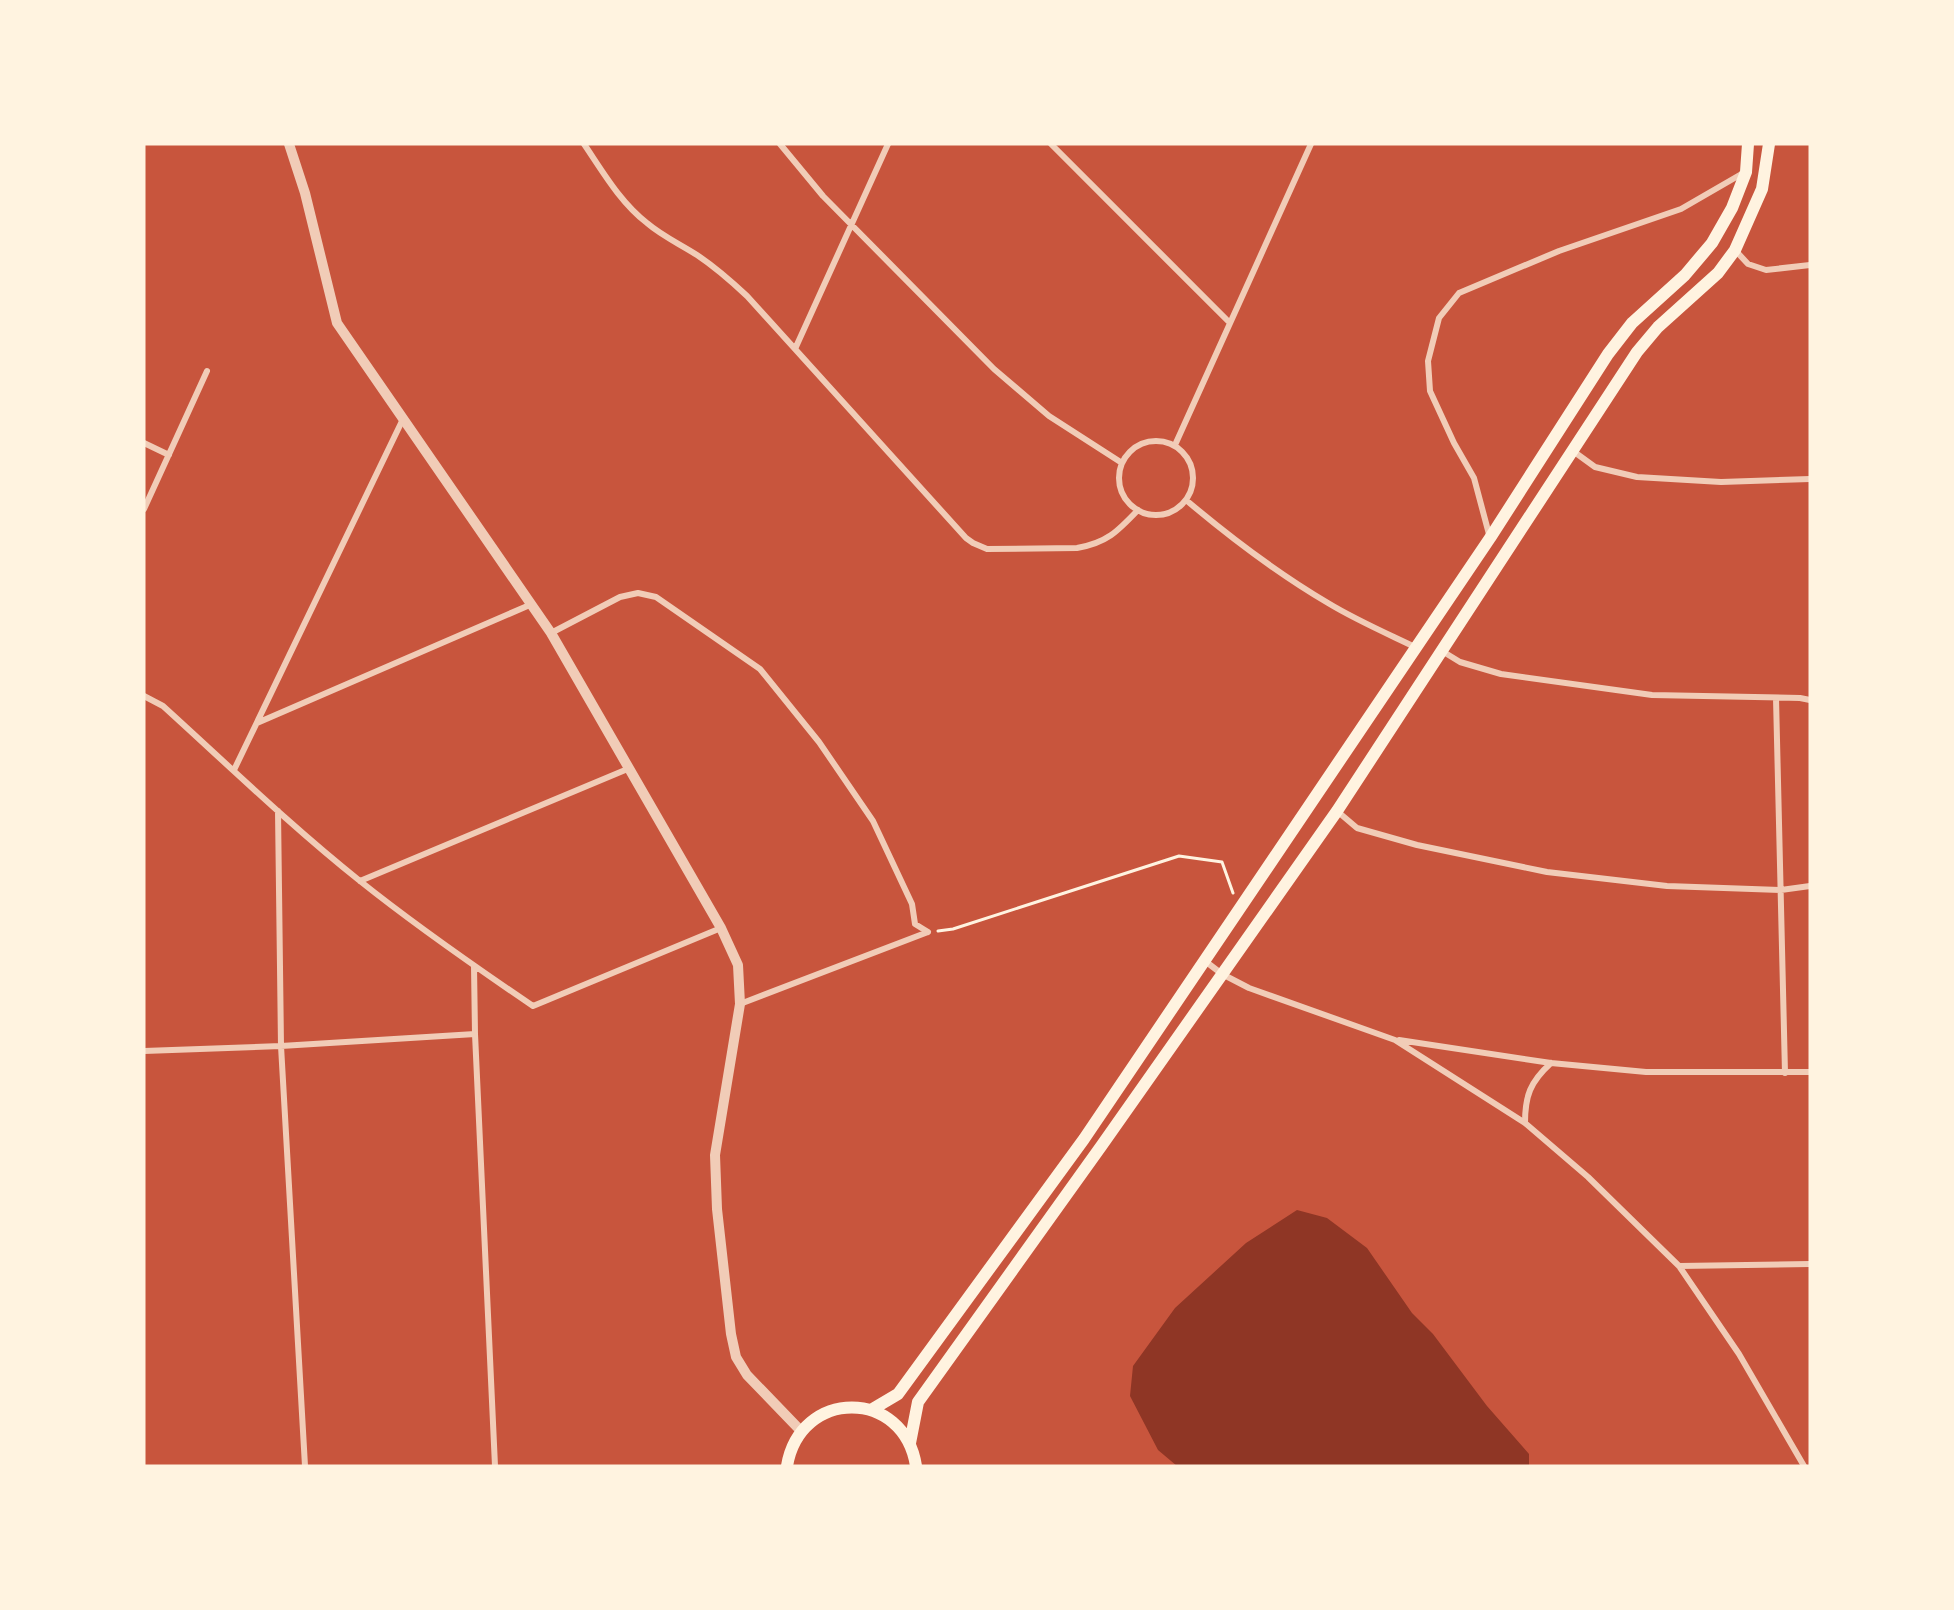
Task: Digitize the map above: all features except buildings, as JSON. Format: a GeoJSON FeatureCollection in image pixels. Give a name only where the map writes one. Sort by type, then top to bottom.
{"type":"FeatureCollection","features":[{"type":"Feature","properties":{"kind":"main road"},"geometry":{"type":"LineString","coordinates":[[871,1410],[897,1394],[1084,1139],[1490,538],[1608,354],[1632,323],[1685,274],[1712,243],[1732,208],[1746,172],[1748,144]]}},
{"type":"Feature","properties":{"kind":"main road"},"geometry":{"type":"LineString","coordinates":[[910,1443],[918,1402],[1336,811],[1637,352],[1658,327],[1718,273],[1735,250],[1762,189],[1769,144]]}},
{"type":"Feature","properties":{"kind":"main road"},"geometry":{"type":"LineString","coordinates":[[787,1466],[790,1451],[801,1431],[815,1418],[833,1410],[852,1407],[871,1410],[887,1417],[900,1428],[910,1443],[916,1466]]}},
{"type":"Feature","properties":{"kind":"street"},"geometry":{"type":"LineString","coordinates":[[289,144],[306,193],[337,322],[551,633],[721,928],[738,965],[740,1004],[715,1155],[717,1209],[731,1334],[736,1357],[747,1375],[801,1431]]}},
{"type":"Feature","properties":{"kind":"street"},"geometry":{"type":"LineString","coordinates":[[584,144],[610,184],[633,211],[659,232],[696,254],[733,282],[966,538],[980,547],[995,549],[1077,548],[1115,534],[1138,510]]}},
{"type":"Feature","properties":{"kind":"street"},"geometry":{"type":"LineString","coordinates":[[780,144],[823,196],[1013,387],[1064,428],[1122,463]]}},
{"type":"Feature","properties":{"kind":"street"},"geometry":{"type":"LineString","coordinates":[[795,349],[888,144]]}},
{"type":"Feature","properties":{"kind":"street"},"geometry":{"type":"LineString","coordinates":[[1051,144],[1230,323]]}},
{"type":"Feature","properties":{"kind":"street"},"geometry":{"type":"LineString","coordinates":[[1175,445],[1311,144]]}},
{"type":"Feature","properties":{"kind":"street"},"geometry":{"type":"LineString","coordinates":[[1490,538],[1474,478],[1454,443],[1430,390],[1428,361],[1439,318],[1459,292],[1559,251],[1681,209],[1746,172]]}},
{"type":"Feature","properties":{"kind":"street"},"geometry":{"type":"LineString","coordinates":[[1735,250],[1748,264],[1766,270],[1810,265]]}},
{"type":"Feature","properties":{"kind":"street"},"geometry":{"type":"LineString","coordinates":[[144,509],[207,371]]}},
{"type":"Feature","properties":{"kind":"street"},"geometry":{"type":"LineString","coordinates":[[234,770],[403,419]]}},
{"type":"Feature","properties":{"kind":"street"},"geometry":{"type":"LineString","coordinates":[[1158,440],[1175,445],[1188,458],[1193,474],[1193,484],[1186,500],[1172,512],[1146,514],[1131,505],[1121,490],[1119,480],[1122,463],[1133,449],[1149,441],[1158,440]]}},
{"type":"Feature","properties":{"kind":"street"},"geometry":{"type":"LineString","coordinates":[[144,443],[169,455]]}},
{"type":"Feature","properties":{"kind":"street"},"geometry":{"type":"LineString","coordinates":[[1573,451],[1595,467],[1638,477],[1721,482],[1810,479]]}},
{"type":"Feature","properties":{"kind":"street"},"geometry":{"type":"LineString","coordinates":[[1186,500],[1228,535],[1290,580],[1330,605],[1415,647]]}},
{"type":"Feature","properties":{"kind":"street"},"geometry":{"type":"LineString","coordinates":[[551,633],[620,597],[638,593],[656,597],[760,669],[819,742],[873,820],[912,904],[915,924],[928,932]]}},
{"type":"Feature","properties":{"kind":"street"},"geometry":{"type":"LineString","coordinates":[[256,723],[532,604]]}},
{"type":"Feature","properties":{"kind":"street"},"geometry":{"type":"LineString","coordinates":[[1442,651],[1460,662],[1501,674],[1652,695],[1810,700]]}},
{"type":"Feature","properties":{"kind":"street"},"geometry":{"type":"LineString","coordinates":[[1800,698],[1810,693]]}},
{"type":"Feature","properties":{"kind":"street"},"geometry":{"type":"LineString","coordinates":[[144,696],[163,706],[278,811],[360,881],[474,966],[533,1006],[721,928]]}},
{"type":"Feature","properties":{"kind":"street"},"geometry":{"type":"LineString","coordinates":[[1776,698],[1785,1073]]}},
{"type":"Feature","properties":{"kind":"street"},"geometry":{"type":"LineString","coordinates":[[360,881],[630,768]]}},
{"type":"Feature","properties":{"kind":"street"},"geometry":{"type":"LineString","coordinates":[[278,811],[281,1046],[304,1466]]}},
{"type":"Feature","properties":{"kind":"street"},"geometry":{"type":"LineString","coordinates":[[1336,811],[1358,828],[1407,842],[1547,872],[1667,886],[1781,890],[1810,886]]}},
{"type":"Feature","properties":{"kind":"street"},"geometry":{"type":"LineString","coordinates":[[740,1004],[928,932]]}},
{"type":"Feature","properties":{"kind":"street"},"geometry":{"type":"LineString","coordinates":[[1205,961],[1222,974],[1258,991],[1395,1040],[1551,1064],[1646,1072],[1810,1072]]}},
{"type":"Feature","properties":{"kind":"street"},"geometry":{"type":"LineString","coordinates":[[474,966],[495,1466]]}},
{"type":"Feature","properties":{"kind":"street"},"geometry":{"type":"LineString","coordinates":[[144,1051],[281,1046],[476,1034]]}},
{"type":"Feature","properties":{"kind":"street"},"geometry":{"type":"LineString","coordinates":[[1395,1040],[1526,1123],[1588,1177],[1679,1266],[1739,1354],[1804,1466]]}},
{"type":"Feature","properties":{"kind":"street"},"geometry":{"type":"LineString","coordinates":[[1526,1123],[1525,1106],[1529,1089],[1538,1075],[1551,1064]]}},
{"type":"Feature","properties":{"kind":"street"},"geometry":{"type":"LineString","coordinates":[[1679,1266],[1810,1264]]}},
{"type":"Feature","properties":{"kind":"path"},"geometry":{"type":"LineString","coordinates":[[928,932],[953,929],[1179,856],[1222,862],[1239,911]]}},
{"type":"Feature","properties":{"kind":"shaded area"},"geometry":{"type":"Polygon","coordinates":[[[1297,1210],[1327,1218],[1367,1248],[1412,1313],[1433,1334],[1487,1406],[1529,1454],[1529,1466],[1177,1466],[1158,1450],[1130,1396],[1133,1366],[1175,1308],[1246,1243],[1297,1210]]]}}]}
